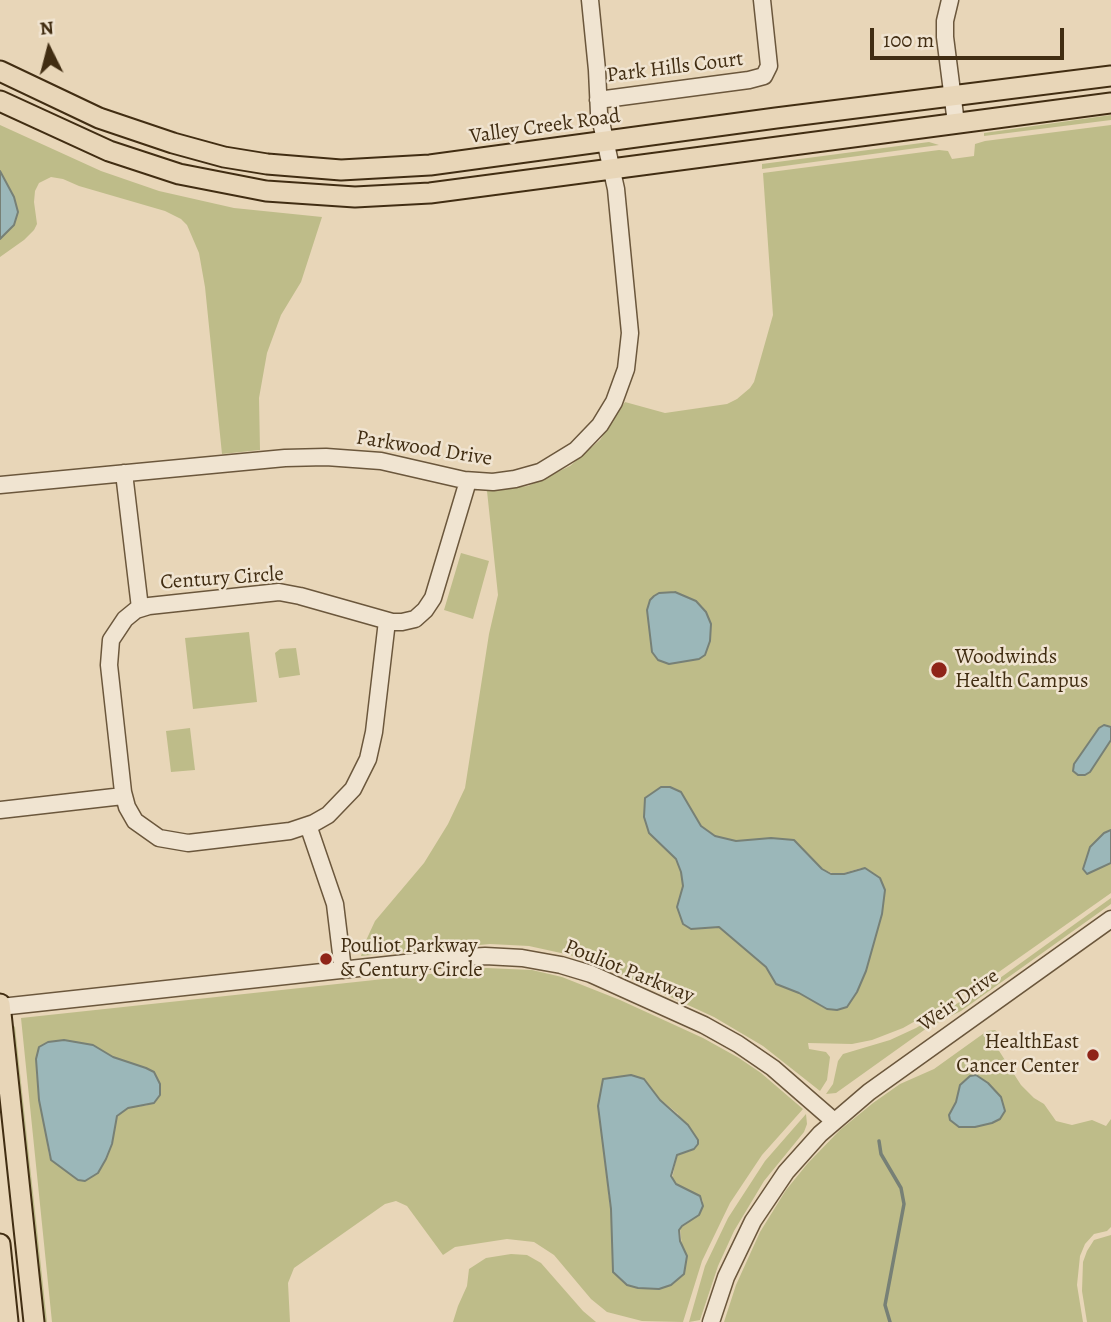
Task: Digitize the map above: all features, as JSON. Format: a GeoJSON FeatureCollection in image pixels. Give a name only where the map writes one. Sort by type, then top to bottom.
{"type":"FeatureCollection","features":[{"type":"Feature","properties":{"kind":"main road","name":"Valley Creek Road"},"geometry":{"type":"LineString","coordinates":[[0,71],[99,118],[145,135],[224,156],[293,167],[341,170],[404,168],[1111,76]]}},
{"type":"Feature","properties":{"kind":"main road"},"geometry":{"type":"LineString","coordinates":[[0,101],[136,161],[215,183],[289,194],[348,197],[400,196],[1111,103]]}},
{"type":"Feature","properties":{"kind":"main road"},"geometry":{"type":"LineString","coordinates":[[0,1006],[34,1322]]}},
{"type":"Feature","properties":{"kind":"main road"},"geometry":{"type":"LineString","coordinates":[[0,1244],[8,1322]]}},
{"type":"Feature","properties":{"kind":"street","name":"Parkwood Drive"},"geometry":{"type":"LineString","coordinates":[[0,485],[326,457],[381,461],[468,481],[493,482],[515,479],[556,464],[570,455],[588,438],[614,402],[626,369],[630,332],[616,189],[598,100],[590,0]]}},
{"type":"Feature","properties":{"kind":"street","name":"Park Hills Court"},"geometry":{"type":"LineString","coordinates":[[598,100],[764,76],[769,66],[762,0]]}},
{"type":"Feature","properties":{"kind":"street"},"geometry":{"type":"LineString","coordinates":[[950,0],[944,27],[956,123]]}},
{"type":"Feature","properties":{"kind":"street","name":"Century Circle"},"geometry":{"type":"LineString","coordinates":[[124,473],[140,608]]}},
{"type":"Feature","properties":{"kind":"street","name":"Century Circle"},"geometry":{"type":"LineString","coordinates":[[387,621],[372,742],[353,789],[328,815],[308,825],[273,834],[171,842],[155,836],[139,825],[128,811],[123,796],[109,649],[118,627],[129,615],[140,608],[284,592],[387,621],[412,620],[421,615],[430,604],[468,481]]}},
{"type":"Feature","properties":{"kind":"street"},"geometry":{"type":"LineString","coordinates":[[0,810],[123,796]]}},
{"type":"Feature","properties":{"kind":"street"},"geometry":{"type":"LineString","coordinates":[[308,825],[335,904],[343,970]]}},
{"type":"Feature","properties":{"kind":"street","name":"Weir Drive"},"geometry":{"type":"LineString","coordinates":[[711,1322],[726,1277],[757,1214],[793,1163],[834,1121],[888,1078],[1111,919]]}},
{"type":"Feature","properties":{"kind":"street","name":"Pouliot Parkway"},"geometry":{"type":"LineString","coordinates":[[0,1006],[450,958],[496,956],[536,960],[573,968],[642,996],[727,1038],[784,1077],[834,1121]]}},
{"type":"Feature","properties":{"kind":"shaded area"},"geometry":{"type":"Polygon","coordinates":[[[1111,115],[1111,120],[984,136],[984,133],[1111,115]]]}},
{"type":"Feature","properties":{"kind":"shaded area"},"geometry":{"type":"Polygon","coordinates":[[[0,125],[101,171],[159,191],[234,208],[322,217],[301,282],[281,315],[267,353],[259,398],[260,450],[222,454],[205,287],[199,253],[187,225],[165,211],[51,177],[39,183],[35,191],[37,224],[34,230],[0,257],[0,125]]]}},
{"type":"Feature","properties":{"kind":"shaded area","name":"Woodwinds Health Campus"},"geometry":{"type":"Polygon","coordinates":[[[1111,125],[1111,893],[986,981],[903,1028],[872,1040],[852,1044],[808,1043],[809,1049],[826,1052],[830,1057],[827,1080],[820,1091],[763,1046],[714,1017],[603,966],[570,955],[529,946],[490,944],[361,956],[362,953],[397,949],[400,943],[363,947],[375,921],[424,863],[448,824],[465,788],[489,634],[498,595],[487,491],[528,486],[570,466],[600,440],[625,402],[665,413],[727,404],[750,388],[773,315],[763,173],[939,150],[948,151],[952,159],[974,156],[975,144],[1111,125]],[[794,840],[808,997],[822,1007],[836,1010],[866,971],[882,914],[885,890],[861,868],[837,875],[822,869],[794,840]]]}},
{"type":"Feature","properties":{"kind":"shaded area"},"geometry":{"type":"Polygon","coordinates":[[[929,142],[939,145],[762,169],[762,164],[929,142]]]}},
{"type":"Feature","properties":{"kind":"shaded area"},"geometry":{"type":"Polygon","coordinates":[[[461,553],[489,561],[473,619],[444,610],[461,553]]]}},
{"type":"Feature","properties":{"kind":"shaded area"},"geometry":{"type":"Polygon","coordinates":[[[249,632],[257,702],[193,709],[185,638],[249,632]]]}},
{"type":"Feature","properties":{"kind":"shaded area"},"geometry":{"type":"Polygon","coordinates":[[[296,648],[300,675],[279,678],[275,653],[280,649],[296,648]]]}},
{"type":"Feature","properties":{"kind":"shaded area"},"geometry":{"type":"Polygon","coordinates":[[[190,728],[195,770],[171,772],[166,731],[190,728]]]}},
{"type":"Feature","properties":{"kind":"shaded area"},"geometry":{"type":"Polygon","coordinates":[[[1111,898],[1111,904],[961,1011],[927,1028],[836,1093],[826,1094],[833,1084],[838,1061],[843,1054],[890,1040],[916,1028],[1000,978],[1111,898]]]}},
{"type":"Feature","properties":{"kind":"shaded area"},"geometry":{"type":"Polygon","coordinates":[[[486,968],[532,970],[562,977],[620,1000],[703,1038],[761,1073],[803,1109],[762,1155],[730,1203],[702,1261],[683,1322],[642,1321],[607,1312],[591,1299],[554,1255],[534,1242],[507,1239],[455,1247],[443,1255],[407,1206],[396,1201],[385,1204],[294,1268],[288,1283],[290,1322],[52,1322],[21,1018],[486,968]],[[64,1040],[48,1042],[39,1047],[36,1070],[49,1155],[51,1160],[78,1180],[106,1159],[112,1144],[115,1121],[121,1112],[128,1108],[148,1105],[161,1090],[157,1077],[93,1045],[64,1040]],[[631,1075],[603,1079],[598,1106],[611,1214],[613,1272],[627,1285],[659,1289],[682,1247],[680,1228],[699,1215],[703,1202],[672,1179],[677,1155],[690,1151],[678,1114],[631,1075]]]}},
{"type":"Feature","properties":{"kind":"shaded area"},"geometry":{"type":"Polygon","coordinates":[[[14,1026],[47,1322],[43,1322],[12,1031],[14,1026]]]}},
{"type":"Feature","properties":{"kind":"shaded area"},"geometry":{"type":"Polygon","coordinates":[[[995,1030],[1001,1035],[994,1043],[1021,1085],[1044,1104],[1056,1121],[1072,1125],[1092,1120],[1106,1126],[1111,1119],[1111,1227],[1107,1231],[1094,1234],[1085,1244],[1080,1256],[1077,1285],[1083,1322],[724,1322],[736,1285],[760,1232],[786,1190],[808,1163],[840,1130],[873,1103],[900,1084],[934,1069],[987,1031],[995,1030]]]}},
{"type":"Feature","properties":{"kind":"shaded area"},"geometry":{"type":"Polygon","coordinates":[[[806,1114],[804,1132],[764,1181],[734,1231],[718,1266],[700,1320],[689,1322],[705,1266],[728,1218],[765,1161],[806,1114]]]}},
{"type":"Feature","properties":{"kind":"shaded area"},"geometry":{"type":"Polygon","coordinates":[[[1111,1235],[1111,1322],[1087,1322],[1082,1291],[1083,1262],[1094,1240],[1111,1235]]]}},
{"type":"Feature","properties":{"kind":"shaded area"},"geometry":{"type":"Polygon","coordinates":[[[511,1254],[527,1255],[541,1263],[596,1322],[453,1322],[467,1286],[469,1269],[486,1258],[511,1254]]]}},
{"type":"Feature","properties":{"kind":"water"},"geometry":{"type":"Polygon","coordinates":[[[0,171],[14,197],[18,212],[14,225],[0,239],[0,171]]]}},
{"type":"Feature","properties":{"kind":"water"},"geometry":{"type":"Polygon","coordinates":[[[675,592],[696,601],[706,612],[711,624],[710,641],[705,655],[699,659],[669,664],[658,660],[652,652],[647,610],[654,596],[675,592]]]}},
{"type":"Feature","properties":{"kind":"water"},"geometry":{"type":"Polygon","coordinates":[[[1104,725],[1111,727],[1111,740],[1090,772],[1078,775],[1073,771],[1074,764],[1099,728],[1104,725]]]}},
{"type":"Feature","properties":{"kind":"water"},"geometry":{"type":"Polygon","coordinates":[[[661,787],[670,787],[681,792],[701,826],[715,836],[736,841],[771,838],[794,840],[822,869],[831,874],[844,874],[865,868],[880,878],[885,890],[882,914],[866,971],[847,1007],[827,1009],[776,984],[766,967],[719,927],[691,929],[683,924],[677,907],[683,886],[681,872],[676,859],[649,833],[644,817],[645,798],[661,787]]]}},
{"type":"Feature","properties":{"kind":"water"},"geometry":{"type":"Polygon","coordinates":[[[1111,830],[1111,863],[1087,874],[1083,869],[1090,847],[1111,830]]]}},
{"type":"Feature","properties":{"kind":"water"},"geometry":{"type":"Polygon","coordinates":[[[64,1040],[93,1045],[113,1057],[146,1068],[154,1072],[160,1084],[160,1095],[154,1103],[128,1108],[117,1116],[106,1159],[98,1173],[85,1181],[78,1180],[51,1160],[39,1100],[36,1059],[39,1047],[48,1042],[64,1040]]]}},
{"type":"Feature","properties":{"kind":"water"},"geometry":{"type":"Polygon","coordinates":[[[631,1075],[644,1079],[660,1100],[688,1125],[698,1140],[694,1149],[677,1155],[671,1176],[676,1184],[700,1196],[703,1206],[699,1215],[679,1230],[680,1241],[687,1256],[684,1274],[671,1285],[659,1289],[627,1285],[613,1272],[611,1209],[598,1106],[603,1079],[631,1075]]]}},
{"type":"Feature","properties":{"kind":"water"},"geometry":{"type":"Polygon","coordinates":[[[976,1075],[1001,1097],[1005,1111],[1000,1119],[992,1123],[959,1127],[950,1120],[949,1115],[960,1085],[970,1076],[976,1075]]]}},
{"type":"Feature","properties":{"kind":"waterway"},"geometry":{"type":"LineString","coordinates":[[879,1141],[881,1154],[901,1188],[904,1204],[885,1305],[890,1322]]}},
{"type":"Feature","properties":{"kind":"place","name":"Woodwinds Health Campus"},"geometry":{"type":"Point","coordinates":[939,670]}},
{"type":"Feature","properties":{"kind":"place","name":"Pouliot Parkway & Century Circle"},"geometry":{"type":"Point","coordinates":[326,959]}},
{"type":"Feature","properties":{"kind":"place","name":"HealthEast Cancer Center"},"geometry":{"type":"Point","coordinates":[1093,1055]}}]}
